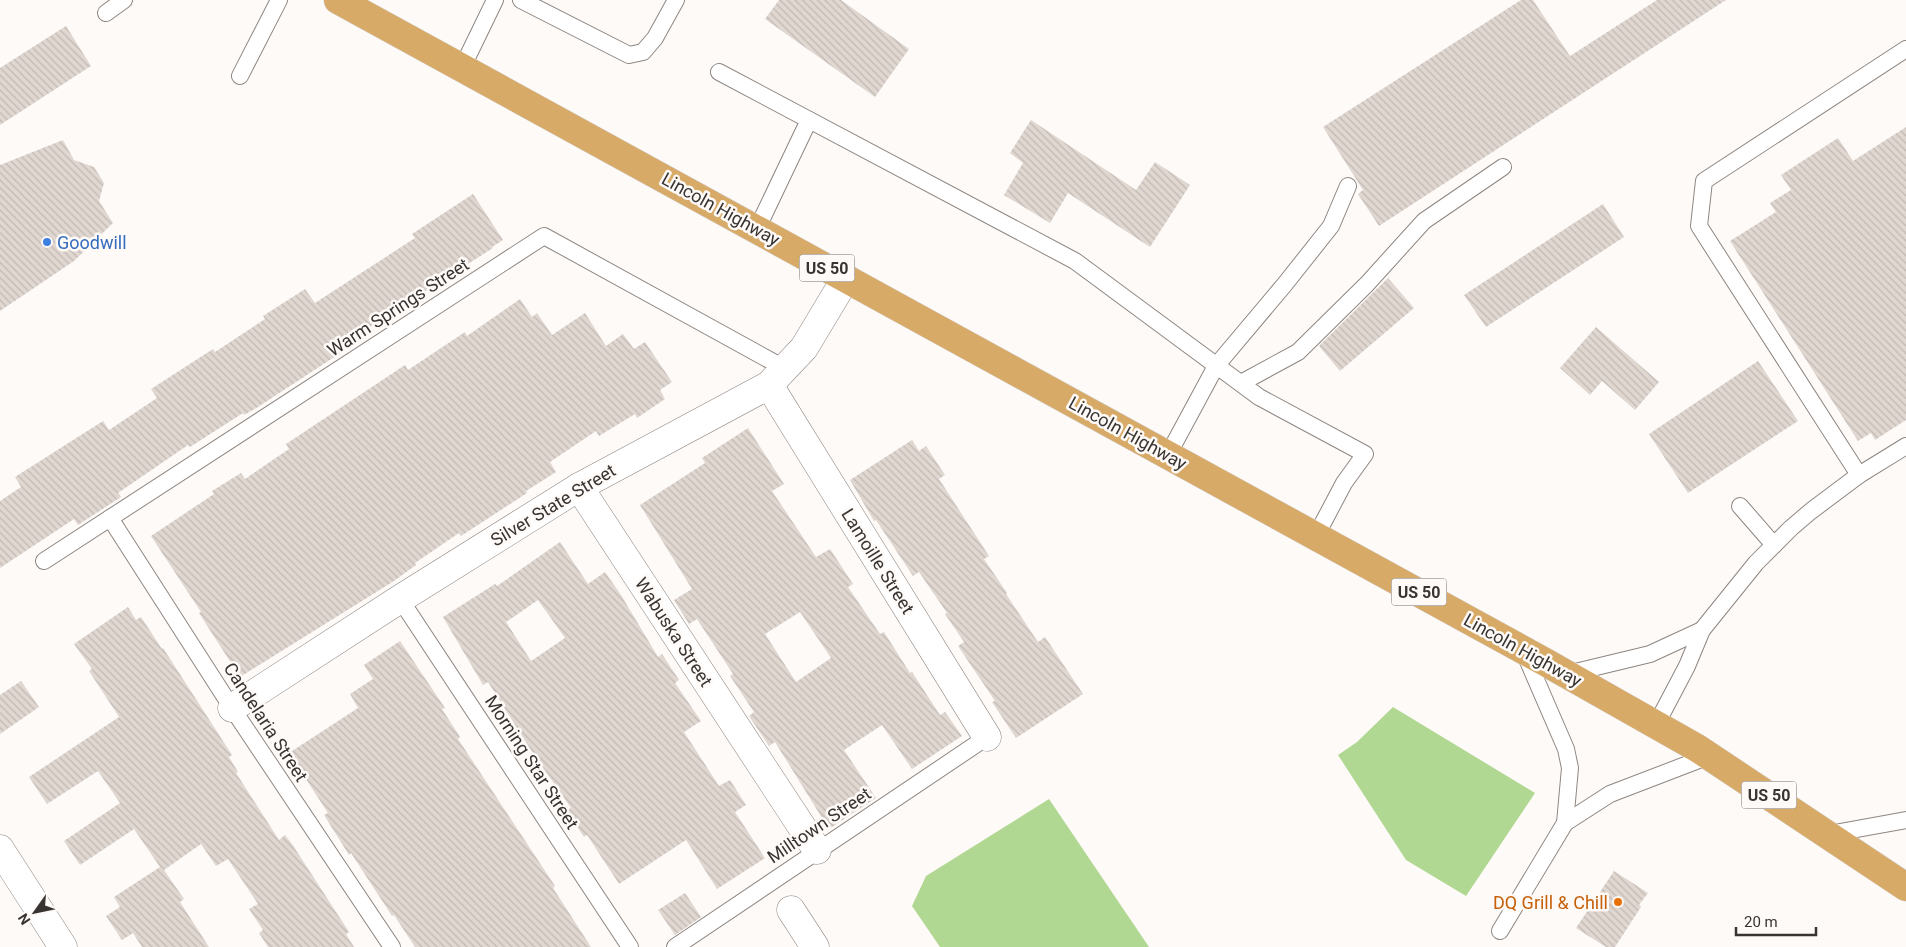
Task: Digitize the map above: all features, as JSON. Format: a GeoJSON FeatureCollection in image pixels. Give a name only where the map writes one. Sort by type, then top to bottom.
{"type":"FeatureCollection","features":[{"type":"Feature","properties":{"kind":"highway","name":"Lincoln Highway"},"geometry":{"type":"LineString","coordinates":[[338,0],[1523,649],[1709,756],[1906,887]]}},
{"type":"Feature","properties":{"kind":"street","name":"Silver State Street"},"geometry":{"type":"LineString","coordinates":[[232,708],[400,599],[579,487],[776,376],[804,348],[846,278]]}},
{"type":"Feature","properties":{"kind":"street","name":"Lamoille Street"},"geometry":{"type":"LineString","coordinates":[[776,376],[987,737]]}},
{"type":"Feature","properties":{"kind":"street","name":"Wabuska Street"},"geometry":{"type":"LineString","coordinates":[[579,487],[817,850]]}},
{"type":"Feature","properties":{"kind":"street"},"geometry":{"type":"LineString","coordinates":[[0,850],[63,947]]}},
{"type":"Feature","properties":{"kind":"street"},"geometry":{"type":"LineString","coordinates":[[791,910],[815,947]]}},
{"type":"Feature","properties":{"kind":"lane"},"geometry":{"type":"LineString","coordinates":[[106,13],[124,0]]}},
{"type":"Feature","properties":{"kind":"lane"},"geometry":{"type":"LineString","coordinates":[[240,76],[279,0]]}},
{"type":"Feature","properties":{"kind":"lane"},"geometry":{"type":"LineString","coordinates":[[462,68],[494,0]]}},
{"type":"Feature","properties":{"kind":"lane"},"geometry":{"type":"LineString","coordinates":[[520,0],[628,54],[643,52],[655,38],[676,0]]}},
{"type":"Feature","properties":{"kind":"lane"},"geometry":{"type":"LineString","coordinates":[[1859,475],[1699,226],[1704,181],[1906,49]]}},
{"type":"Feature","properties":{"kind":"lane"},"geometry":{"type":"LineString","coordinates":[[718,72],[1075,261],[1259,397],[1366,454],[1344,483],[1316,536]]}},
{"type":"Feature","properties":{"kind":"lane"},"geometry":{"type":"LineString","coordinates":[[757,229],[809,120]]}},
{"type":"Feature","properties":{"kind":"lane"},"geometry":{"type":"LineString","coordinates":[[1241,384],[1298,352],[1367,284],[1424,222],[1503,167]]}},
{"type":"Feature","properties":{"kind":"lane"},"geometry":{"type":"LineString","coordinates":[[1168,455],[1216,366],[1331,226],[1348,186]]}},
{"type":"Feature","properties":{"kind":"lane","name":"Warm Springs Street"},"geometry":{"type":"LineString","coordinates":[[44,561],[544,236],[776,376]]}},
{"type":"Feature","properties":{"kind":"lane"},"geometry":{"type":"LineString","coordinates":[[1656,725],[1687,666],[1702,630],[1756,563],[1810,511],[1859,475],[1906,446]]}},
{"type":"Feature","properties":{"kind":"lane"},"geometry":{"type":"LineString","coordinates":[[1740,506],[1774,545]]}},
{"type":"Feature","properties":{"kind":"lane","name":"Candelaria Street"},"geometry":{"type":"LineString","coordinates":[[110,518],[232,708],[392,947]]}},
{"type":"Feature","properties":{"kind":"lane","name":"Morning Star Street"},"geometry":{"type":"LineString","coordinates":[[400,599],[630,947]]}},
{"type":"Feature","properties":{"kind":"lane"},"geometry":{"type":"LineString","coordinates":[[1567,674],[1650,654],[1702,630]]}},
{"type":"Feature","properties":{"kind":"lane"},"geometry":{"type":"LineString","coordinates":[[1523,649],[1566,749],[1570,768],[1566,823]]}},
{"type":"Feature","properties":{"kind":"lane","name":"Milltown Street"},"geometry":{"type":"LineString","coordinates":[[675,947],[987,737]]}},
{"type":"Feature","properties":{"kind":"lane"},"geometry":{"type":"LineString","coordinates":[[1500,931],[1566,823],[1610,794],[1709,756]]}},
{"type":"Feature","properties":{"kind":"lane"},"geometry":{"type":"LineString","coordinates":[[1829,834],[1906,820]]}},
{"type":"Feature","properties":{"kind":"green space"},"geometry":{"type":"Polygon","coordinates":[[[1393,707],[1535,793],[1466,896],[1406,860],[1338,755],[1357,742],[1393,707]]]}},
{"type":"Feature","properties":{"kind":"green space"},"geometry":{"type":"Polygon","coordinates":[[[1049,799],[1149,947],[940,947],[912,906],[926,876],[1049,799]]]}},
{"type":"Feature","properties":{"kind":"building"},"geometry":{"type":"Polygon","coordinates":[[[779,0],[841,0],[909,49],[875,97],[765,19],[779,0]]]}},
{"type":"Feature","properties":{"kind":"building"},"geometry":{"type":"Polygon","coordinates":[[[1521,0],[1533,0],[1570,56],[1657,0],[1726,0],[1379,226],[1358,194],[1363,190],[1323,127],[1521,0]]]}},
{"type":"Feature","properties":{"kind":"building"},"geometry":{"type":"Polygon","coordinates":[[[66,26],[91,66],[0,125],[0,68],[66,26]]]}},
{"type":"Feature","properties":{"kind":"building"},"geometry":{"type":"Polygon","coordinates":[[[1031,120],[1136,190],[1155,162],[1190,185],[1150,247],[1068,193],[1050,223],[1004,195],[1023,163],[1010,153],[1031,120]]]}},
{"type":"Feature","properties":{"kind":"building"},"geometry":{"type":"Polygon","coordinates":[[[1906,127],[1906,420],[1875,440],[1871,433],[1858,441],[1730,241],[1776,212],[1770,203],[1791,190],[1781,175],[1838,138],[1853,161],[1906,127]]]}},
{"type":"Feature","properties":{"kind":"building","name":"Goodwill"},"geometry":{"type":"Polygon","coordinates":[[[63,140],[74,160],[94,167],[104,183],[99,201],[113,223],[74,261],[0,311],[0,165],[63,140]]]}},
{"type":"Feature","properties":{"kind":"building"},"geometry":{"type":"Polygon","coordinates":[[[473,194],[503,240],[493,248],[383,318],[340,348],[342,352],[258,407],[244,415],[243,413],[190,447],[188,445],[118,493],[121,497],[78,525],[74,519],[0,568],[0,501],[21,487],[15,477],[103,421],[109,430],[157,398],[151,389],[213,349],[215,352],[265,319],[263,316],[305,289],[315,303],[415,238],[412,234],[473,194]]]}},
{"type":"Feature","properties":{"kind":"building"},"geometry":{"type":"Polygon","coordinates":[[[1603,204],[1624,237],[1486,327],[1464,295],[1603,204]]]}},
{"type":"Feature","properties":{"kind":"building"},"geometry":{"type":"Polygon","coordinates":[[[1388,278],[1414,308],[1340,371],[1319,346],[1388,278]]]}},
{"type":"Feature","properties":{"kind":"building"},"geometry":{"type":"Polygon","coordinates":[[[520,299],[532,317],[537,313],[552,335],[585,313],[606,346],[623,334],[634,349],[645,342],[672,382],[660,390],[665,399],[637,418],[635,414],[599,436],[596,431],[550,462],[556,472],[526,491],[527,493],[461,536],[459,533],[415,563],[416,565],[394,581],[240,677],[199,613],[201,612],[151,536],[214,494],[212,491],[241,473],[245,479],[289,449],[286,444],[405,365],[408,370],[465,332],[467,336],[520,299]]]}},
{"type":"Feature","properties":{"kind":"building"},"geometry":{"type":"Polygon","coordinates":[[[1596,327],[1659,382],[1635,410],[1602,381],[1590,395],[1560,368],[1596,327]]]}},
{"type":"Feature","properties":{"kind":"building"},"geometry":{"type":"Polygon","coordinates":[[[1758,361],[1798,421],[1688,493],[1649,434],[1758,361]]]}},
{"type":"Feature","properties":{"kind":"building"},"geometry":{"type":"Polygon","coordinates":[[[748,428],[784,484],[772,491],[816,557],[830,549],[853,584],[848,587],[880,634],[884,632],[940,715],[945,712],[962,736],[912,769],[882,725],[844,750],[876,798],[829,829],[775,742],[769,746],[749,716],[754,712],[730,676],[733,674],[697,619],[689,624],[674,600],[692,589],[640,505],[705,463],[702,458],[748,428]],[[800,612],[765,634],[796,682],[831,658],[800,612]]]}},
{"type":"Feature","properties":{"kind":"building"},"geometry":{"type":"Polygon","coordinates":[[[912,440],[919,451],[926,446],[945,475],[939,479],[989,556],[984,559],[1038,642],[1045,637],[1083,694],[1016,738],[992,702],[995,701],[958,646],[964,642],[945,614],[947,613],[919,572],[913,576],[876,520],[874,521],[850,480],[912,440]]]}},
{"type":"Feature","properties":{"kind":"building"},"geometry":{"type":"Polygon","coordinates":[[[560,542],[588,584],[605,572],[658,657],[662,654],[679,680],[675,683],[701,721],[684,732],[719,786],[730,780],[746,805],[735,812],[765,858],[717,889],[686,840],[619,884],[587,835],[584,837],[566,810],[571,808],[532,752],[488,682],[483,685],[443,617],[495,584],[497,586],[560,542]],[[538,600],[506,622],[531,661],[565,638],[538,600]]]}},
{"type":"Feature","properties":{"kind":"building"},"geometry":{"type":"Polygon","coordinates":[[[128,607],[136,620],[141,617],[163,648],[232,755],[229,757],[238,772],[236,773],[279,840],[285,835],[292,844],[349,932],[346,934],[354,947],[268,947],[259,933],[263,930],[249,909],[258,904],[228,859],[216,866],[201,844],[164,870],[184,899],[180,902],[209,947],[142,947],[133,933],[122,940],[106,916],[120,907],[114,897],[160,867],[134,829],[80,865],[64,841],[120,803],[98,771],[47,804],[29,777],[119,717],[89,671],[92,669],[74,644],[128,607]]]}},
{"type":"Feature","properties":{"kind":"building"},"geometry":{"type":"Polygon","coordinates":[[[400,641],[445,708],[442,709],[460,737],[458,739],[555,886],[553,888],[591,947],[415,947],[394,915],[392,916],[351,853],[349,855],[324,815],[328,813],[289,753],[358,708],[350,694],[373,679],[364,665],[400,641]]]}},
{"type":"Feature","properties":{"kind":"building"},"geometry":{"type":"Polygon","coordinates":[[[21,681],[39,707],[0,734],[0,695],[21,681]]]}},
{"type":"Feature","properties":{"kind":"building"},"geometry":{"type":"Polygon","coordinates":[[[1614,871],[1648,893],[1615,947],[1606,947],[1576,928],[1614,871]]]}},
{"type":"Feature","properties":{"kind":"building"},"geometry":{"type":"Polygon","coordinates":[[[685,893],[701,917],[675,935],[658,910],[685,893]]]}},
{"type":"Feature","properties":{"kind":"place","name":"Goodwill"},"geometry":{"type":"Point","coordinates":[47,242]}},
{"type":"Feature","properties":{"kind":"place","name":"DQ Grill & Chill"},"geometry":{"type":"Point","coordinates":[1618,902]}}]}
